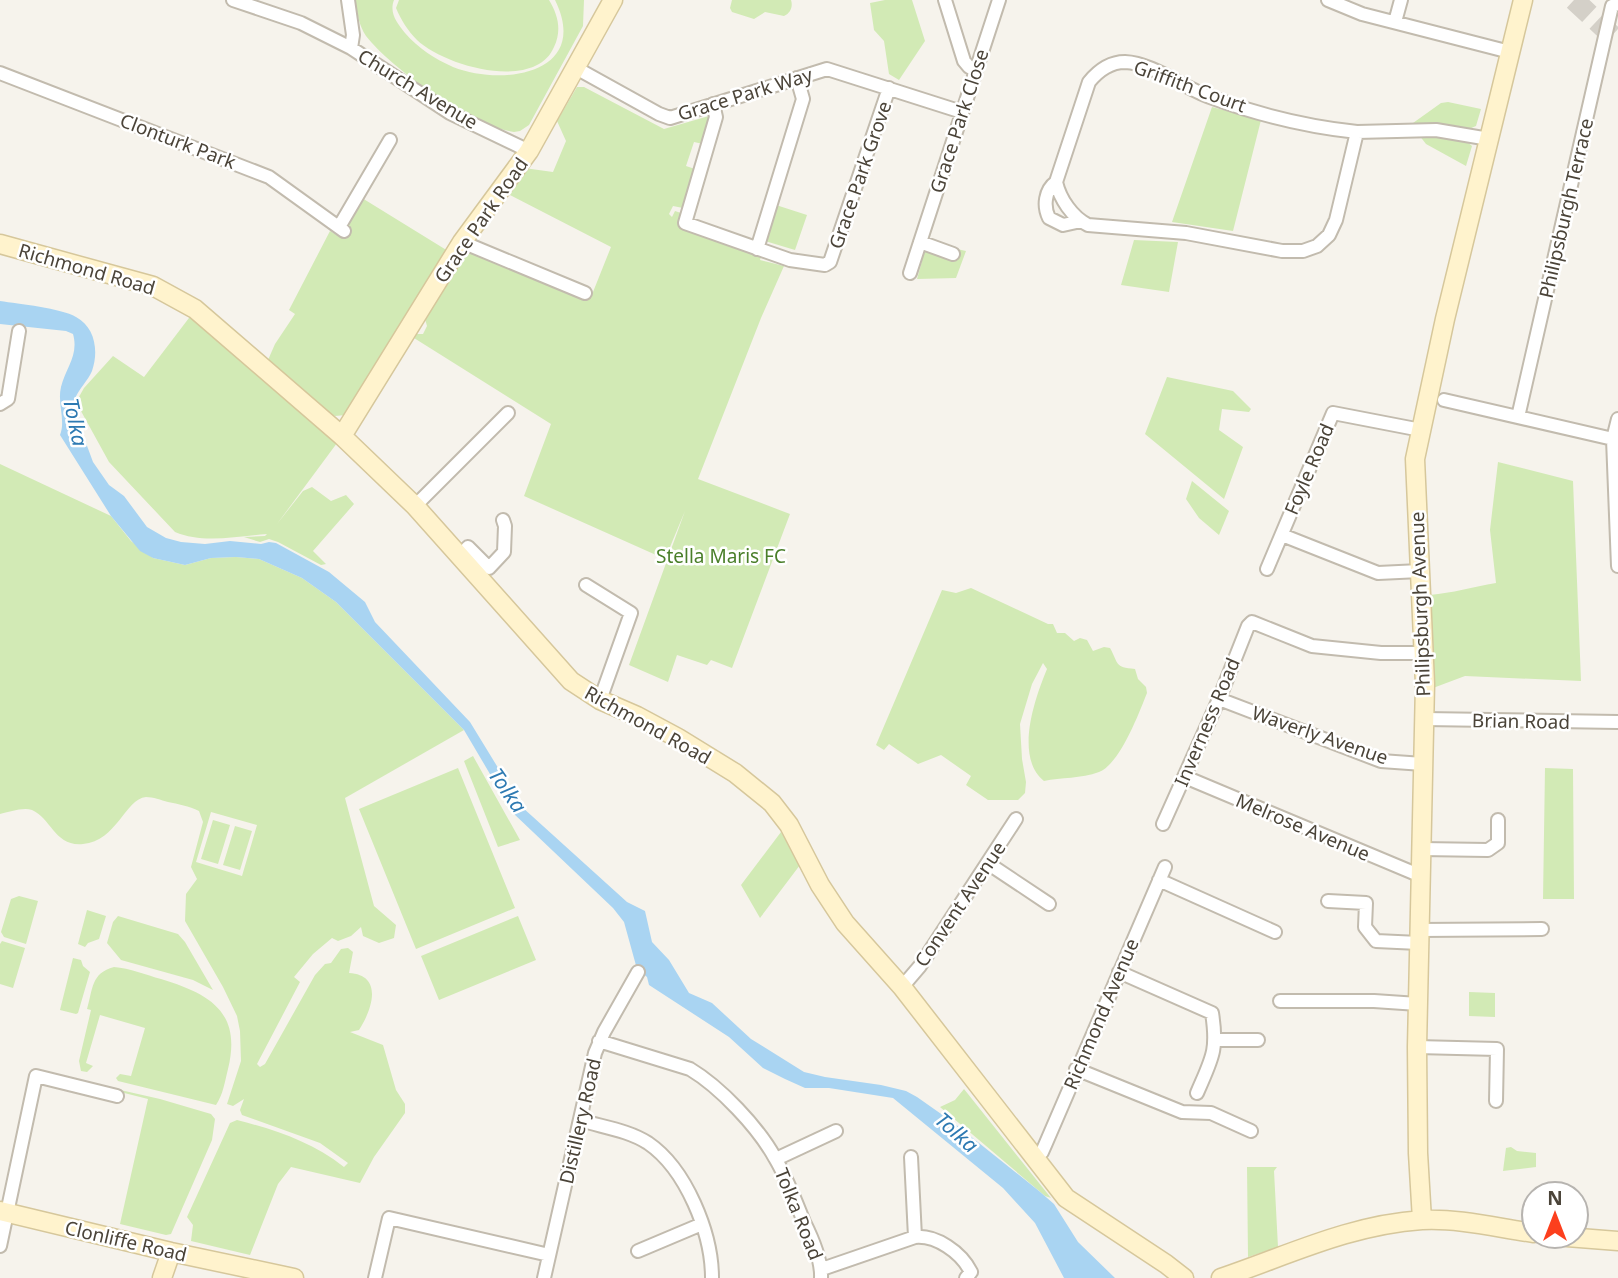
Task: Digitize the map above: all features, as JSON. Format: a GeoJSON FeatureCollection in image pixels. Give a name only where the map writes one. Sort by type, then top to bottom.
{"type":"FeatureCollection","features":[{"type":"Feature","properties":{"kind":"street"},"geometry":{"type":"LineString","coordinates":[[233,0],[301,23],[351,48]]}},
{"type":"Feature","properties":{"kind":"street","name":"Church Avenue"},"geometry":{"type":"LineString","coordinates":[[348,0],[353,35],[351,48],[450,113],[528,151]]}},
{"type":"Feature","properties":{"kind":"street","name":"Grace Park Road"},"geometry":{"type":"LineString","coordinates":[[342,436],[462,242],[528,151],[612,0]]}},
{"type":"Feature","properties":{"kind":"street"},"geometry":{"type":"LineString","coordinates":[[946,0],[964,61],[975,69]]}},
{"type":"Feature","properties":{"kind":"street","name":"Grace Park Close"},"geometry":{"type":"LineString","coordinates":[[910,273],[999,0]]}},
{"type":"Feature","properties":{"kind":"street"},"geometry":{"type":"LineString","coordinates":[[1328,0],[1362,14],[1510,52]]}},
{"type":"Feature","properties":{"kind":"street"},"geometry":{"type":"LineString","coordinates":[[1395,22],[1401,0]]}},
{"type":"Feature","properties":{"kind":"street","name":"Philipsburgh Avenue"},"geometry":{"type":"LineString","coordinates":[[1422,1220],[1418,1153],[1418,1004],[1424,653],[1415,459],[1445,319],[1522,0]]}},
{"type":"Feature","properties":{"kind":"street","name":"Philipsburgh Terrace"},"geometry":{"type":"LineString","coordinates":[[1518,417],[1612,6],[1618,4]]}},
{"type":"Feature","properties":{"kind":"street","name":"Griffith Court"},"geometry":{"type":"LineString","coordinates":[[1357,132],[1336,220],[1329,235],[1317,246],[1303,251],[1282,251],[1198,235],[1088,225],[1081,221],[1063,225],[1049,218],[1045,202],[1051,186],[1056,182],[1089,82],[1098,71],[1123,62],[1140,64],[1210,97],[1280,117],[1357,132],[1436,130],[1489,139]]}},
{"type":"Feature","properties":{"kind":"street","name":"Grace Park Way"},"geometry":{"type":"LineString","coordinates":[[576,68],[670,118],[827,69],[962,112]]}},
{"type":"Feature","properties":{"kind":"street","name":"Clonturk Park"},"geometry":{"type":"LineString","coordinates":[[0,73],[270,177],[342,229],[390,140]]}},
{"type":"Feature","properties":{"kind":"street"},"geometry":{"type":"LineString","coordinates":[[713,104],[716,117],[685,223],[757,248],[803,99],[797,78]]}},
{"type":"Feature","properties":{"kind":"street","name":"Grace Park Grove"},"geometry":{"type":"LineString","coordinates":[[757,248],[796,261],[825,265],[830,262],[890,88]]}},
{"type":"Feature","properties":{"kind":"street"},"geometry":{"type":"LineString","coordinates":[[1056,182],[1066,205],[1081,221]]}},
{"type":"Feature","properties":{"kind":"street"},"geometry":{"type":"LineString","coordinates":[[462,242],[585,293]]}},
{"type":"Feature","properties":{"kind":"street"},"geometry":{"type":"LineString","coordinates":[[920,242],[953,254]]}},
{"type":"Feature","properties":{"kind":"street","name":"Richmond Road"},"geometry":{"type":"LineString","coordinates":[[0,244],[153,286],[195,309],[342,436],[415,506],[571,681],[600,699],[678,738],[735,774],[772,803],[789,825],[836,912],[861,944],[902,987],[1066,1198],[1184,1278]]}},
{"type":"Feature","properties":{"kind":"street"},"geometry":{"type":"LineString","coordinates":[[0,404],[8,399],[19,331]]}},
{"type":"Feature","properties":{"kind":"street"},"geometry":{"type":"LineString","coordinates":[[1444,400],[1614,439]]}},
{"type":"Feature","properties":{"kind":"street"},"geometry":{"type":"LineString","coordinates":[[415,506],[508,413]]}},
{"type":"Feature","properties":{"kind":"street","name":"Foyle Road"},"geometry":{"type":"LineString","coordinates":[[1267,569],[1333,413],[1421,430]]}},
{"type":"Feature","properties":{"kind":"street"},"geometry":{"type":"LineString","coordinates":[[1618,419],[1614,439],[1618,566]]}},
{"type":"Feature","properties":{"kind":"street"},"geometry":{"type":"LineString","coordinates":[[460,556],[468,547],[489,568],[504,552],[503,520]]}},
{"type":"Feature","properties":{"kind":"street"},"geometry":{"type":"LineString","coordinates":[[1282,535],[1378,573],[1420,571]]}},
{"type":"Feature","properties":{"kind":"street"},"geometry":{"type":"LineString","coordinates":[[586,585],[631,612],[600,699]]}},
{"type":"Feature","properties":{"kind":"street","name":"Inverness Road"},"geometry":{"type":"LineString","coordinates":[[1163,824],[1252,622],[1312,646],[1381,653],[1424,653]]}},
{"type":"Feature","properties":{"kind":"street","name":"Waverly Avenue"},"geometry":{"type":"LineString","coordinates":[[1219,699],[1381,761],[1423,764]]}},
{"type":"Feature","properties":{"kind":"street","name":"Brian Road"},"geometry":{"type":"LineString","coordinates":[[1424,719],[1618,722]]}},
{"type":"Feature","properties":{"kind":"street","name":"Melrose Avenue"},"geometry":{"type":"LineString","coordinates":[[1185,777],[1421,876]]}},
{"type":"Feature","properties":{"kind":"street","name":"Convent Avenue"},"geometry":{"type":"LineString","coordinates":[[902,987],[920,966],[1016,819]]}},
{"type":"Feature","properties":{"kind":"street"},"geometry":{"type":"LineString","coordinates":[[1421,849],[1488,850],[1498,843],[1498,820]]}},
{"type":"Feature","properties":{"kind":"street"},"geometry":{"type":"LineString","coordinates":[[989,864],[1049,904]]}},
{"type":"Feature","properties":{"kind":"street","name":"Richmond Avenue"},"geometry":{"type":"LineString","coordinates":[[1034,1159],[1042,1152],[1165,866]]}},
{"type":"Feature","properties":{"kind":"street"},"geometry":{"type":"LineString","coordinates":[[1159,880],[1275,932]]}},
{"type":"Feature","properties":{"kind":"street"},"geometry":{"type":"LineString","coordinates":[[1328,901],[1366,903],[1365,928],[1377,941],[1542,929]]}},
{"type":"Feature","properties":{"kind":"street","name":"Distillery Road"},"geometry":{"type":"LineString","coordinates":[[544,1278],[599,1041],[638,972]]}},
{"type":"Feature","properties":{"kind":"street"},"geometry":{"type":"LineString","coordinates":[[1119,972],[1212,1013],[1216,1040],[1213,1055],[1197,1093]]}},
{"type":"Feature","properties":{"kind":"street"},"geometry":{"type":"LineString","coordinates":[[1280,1001],[1418,1004]]}},
{"type":"Feature","properties":{"kind":"street"},"geometry":{"type":"LineString","coordinates":[[1216,1040],[1258,1040]]}},
{"type":"Feature","properties":{"kind":"street","name":"Tolka Road"},"geometry":{"type":"LineString","coordinates":[[599,1041],[690,1069],[703,1077],[733,1105],[758,1133],[776,1159],[808,1231],[821,1274],[915,1237]]}},
{"type":"Feature","properties":{"kind":"street"},"geometry":{"type":"LineString","coordinates":[[1418,1047],[1497,1049],[1496,1101]]}},
{"type":"Feature","properties":{"kind":"street"},"geometry":{"type":"LineString","coordinates":[[1076,1069],[1186,1114],[1211,1114],[1251,1131]]}},
{"type":"Feature","properties":{"kind":"street"},"geometry":{"type":"LineString","coordinates":[[0,1246],[4,1211],[36,1076],[117,1097]]}},
{"type":"Feature","properties":{"kind":"street"},"geometry":{"type":"LineString","coordinates":[[580,1121],[635,1136],[648,1143],[670,1164],[694,1204],[702,1224],[711,1256],[712,1278]]}},
{"type":"Feature","properties":{"kind":"street","name":"Tolka Road"},"geometry":{"type":"LineString","coordinates":[[776,1159],[836,1131]]}},
{"type":"Feature","properties":{"kind":"street"},"geometry":{"type":"LineString","coordinates":[[911,1157],[915,1237],[935,1238],[966,1262],[968,1275]]}},
{"type":"Feature","properties":{"kind":"street","name":"Clonliffe Road"},"geometry":{"type":"LineString","coordinates":[[4,1211],[171,1252],[294,1278]]}},
{"type":"Feature","properties":{"kind":"street"},"geometry":{"type":"LineString","coordinates":[[375,1278],[389,1218],[549,1255]]}},
{"type":"Feature","properties":{"kind":"street"},"geometry":{"type":"LineString","coordinates":[[1221,1278],[1349,1231],[1422,1220],[1441,1220],[1520,1231]]}},
{"type":"Feature","properties":{"kind":"street"},"geometry":{"type":"LineString","coordinates":[[638,1251],[702,1224]]}},
{"type":"Feature","properties":{"kind":"street"},"geometry":{"type":"LineString","coordinates":[[1590,1239],[1618,1241]]}},
{"type":"Feature","properties":{"kind":"street"},"geometry":{"type":"LineString","coordinates":[[162,1278],[171,1252]]}},
{"type":"Feature","properties":{"kind":"green space"},"geometry":{"type":"Polygon","coordinates":[[[355,0],[394,0],[392,9],[395,18],[415,44],[446,64],[474,73],[517,74],[537,68],[552,59],[561,44],[563,25],[555,0],[584,0],[583,26],[529,125],[514,132],[497,128],[456,108],[394,64],[366,36],[355,0]]]}},
{"type":"Feature","properties":{"kind":"green space"},"geometry":{"type":"Polygon","coordinates":[[[399,0],[549,0],[555,11],[558,35],[554,47],[544,61],[528,69],[509,71],[467,66],[430,50],[417,40],[396,8],[399,0]]]}},
{"type":"Feature","properties":{"kind":"green space"},"geometry":{"type":"Polygon","coordinates":[[[732,0],[791,0],[792,5],[784,16],[765,12],[754,19],[732,12],[732,0]]]}},
{"type":"Feature","properties":{"kind":"green space"},"geometry":{"type":"Polygon","coordinates":[[[912,0],[925,41],[899,80],[889,74],[884,41],[874,30],[870,3],[912,0]]]}},
{"type":"Feature","properties":{"kind":"green space","name":"Stella Maris FC"},"geometry":{"type":"Polygon","coordinates":[[[577,87],[584,87],[664,129],[709,116],[711,121],[703,144],[694,142],[686,166],[695,169],[683,208],[673,206],[669,214],[672,217],[675,211],[681,213],[681,224],[762,254],[760,260],[784,266],[698,479],[790,514],[732,668],[711,660],[707,665],[677,655],[668,682],[629,665],[685,511],[665,559],[524,496],[551,424],[414,338],[416,334],[423,334],[427,326],[425,319],[464,255],[471,250],[591,297],[611,247],[504,192],[524,168],[553,172],[566,141],[557,121],[577,87]]]}},
{"type":"Feature","properties":{"kind":"green space"},"geometry":{"type":"Polygon","coordinates":[[[1441,103],[1481,109],[1476,126],[1469,129],[1413,123],[1441,103]]]}},
{"type":"Feature","properties":{"kind":"green space"},"geometry":{"type":"Polygon","coordinates":[[[1212,107],[1261,120],[1233,231],[1172,222],[1212,107]]]}},
{"type":"Feature","properties":{"kind":"green space"},"geometry":{"type":"Polygon","coordinates":[[[1419,135],[1447,136],[1467,142],[1472,146],[1466,166],[1426,144],[1419,135]]]}},
{"type":"Feature","properties":{"kind":"green space"},"geometry":{"type":"Polygon","coordinates":[[[362,198],[448,251],[346,415],[335,416],[324,411],[268,360],[295,314],[289,310],[330,231],[340,237],[362,198]]]}},
{"type":"Feature","properties":{"kind":"green space"},"geometry":{"type":"Polygon","coordinates":[[[776,205],[807,215],[795,250],[765,241],[776,205]]]}},
{"type":"Feature","properties":{"kind":"green space"},"geometry":{"type":"Polygon","coordinates":[[[1134,240],[1178,242],[1169,292],[1121,285],[1134,240]]]}},
{"type":"Feature","properties":{"kind":"green space"},"geometry":{"type":"Polygon","coordinates":[[[925,249],[952,260],[957,249],[966,251],[956,278],[917,279],[922,261],[920,257],[925,249]]]}},
{"type":"Feature","properties":{"kind":"green space"},"geometry":{"type":"Polygon","coordinates":[[[192,314],[340,439],[277,524],[303,491],[312,487],[331,501],[346,495],[354,504],[313,551],[326,564],[321,565],[269,539],[260,542],[244,537],[267,534],[197,538],[175,532],[109,462],[76,402],[84,388],[113,356],[144,377],[192,314]]]}},
{"type":"Feature","properties":{"kind":"green space"},"geometry":{"type":"Polygon","coordinates":[[[1167,377],[1233,391],[1251,409],[1249,412],[1222,409],[1219,430],[1243,447],[1224,499],[1145,434],[1167,377]]]}},
{"type":"Feature","properties":{"kind":"green space"},"geometry":{"type":"Polygon","coordinates":[[[1498,462],[1573,481],[1581,681],[1465,676],[1433,688],[1430,595],[1496,583],[1490,530],[1498,462]]]}},
{"type":"Feature","properties":{"kind":"green space"},"geometry":{"type":"Polygon","coordinates":[[[0,464],[111,516],[131,541],[153,558],[185,565],[211,558],[259,559],[302,578],[336,602],[464,730],[345,798],[374,906],[396,925],[394,938],[379,943],[363,936],[361,927],[351,936],[338,941],[332,938],[313,954],[294,977],[300,982],[257,1064],[260,1067],[265,1064],[315,975],[325,964],[331,963],[341,949],[348,948],[353,952],[349,973],[360,975],[367,980],[372,995],[368,1013],[359,1030],[350,1032],[383,1045],[396,1090],[405,1104],[405,1113],[374,1157],[360,1183],[291,1167],[278,1184],[250,1255],[191,1241],[193,1225],[187,1217],[230,1123],[237,1120],[280,1133],[306,1144],[344,1167],[348,1163],[320,1143],[242,1115],[240,1110],[244,1099],[233,1106],[227,1104],[241,1061],[237,1016],[185,921],[186,894],[197,879],[191,867],[203,822],[199,811],[146,797],[132,805],[104,836],[83,844],[74,844],[60,837],[32,810],[20,809],[0,814],[0,464]],[[211,812],[196,862],[242,876],[257,825],[211,812]]]}},
{"type":"Feature","properties":{"kind":"green space"},"geometry":{"type":"Polygon","coordinates":[[[1192,481],[1229,511],[1219,535],[1199,518],[1186,499],[1192,481]]]}},
{"type":"Feature","properties":{"kind":"green space"},"geometry":{"type":"Polygon","coordinates":[[[971,588],[1053,624],[1057,633],[1065,633],[1074,641],[1080,638],[1087,640],[1093,651],[1110,648],[1120,666],[1135,669],[1147,693],[1128,737],[1107,767],[1085,776],[1044,781],[1035,770],[1030,757],[1030,727],[1037,695],[1047,669],[1043,663],[1032,684],[1020,724],[1026,782],[1025,793],[1018,800],[988,800],[966,785],[971,776],[941,755],[918,764],[889,744],[884,750],[876,745],[942,590],[956,593],[971,588]]]}},
{"type":"Feature","properties":{"kind":"green space"},"geometry":{"type":"Polygon","coordinates":[[[473,756],[520,840],[498,847],[464,761],[473,756]]]}},
{"type":"Feature","properties":{"kind":"green space"},"geometry":{"type":"Polygon","coordinates":[[[458,768],[515,908],[416,949],[359,809],[458,768]]]}},
{"type":"Feature","properties":{"kind":"green space"},"geometry":{"type":"Polygon","coordinates":[[[1545,768],[1573,769],[1574,899],[1543,899],[1545,768]]]}},
{"type":"Feature","properties":{"kind":"green space"},"geometry":{"type":"Polygon","coordinates":[[[213,820],[230,825],[218,864],[201,859],[213,820]]]}},
{"type":"Feature","properties":{"kind":"green space"},"geometry":{"type":"Polygon","coordinates":[[[235,826],[252,831],[240,870],[223,865],[235,826]]]}},
{"type":"Feature","properties":{"kind":"green space"},"geometry":{"type":"Polygon","coordinates":[[[781,832],[800,865],[760,918],[741,885],[781,832]]]}},
{"type":"Feature","properties":{"kind":"green space"},"geometry":{"type":"Polygon","coordinates":[[[19,896],[38,901],[26,944],[4,937],[1,932],[11,899],[19,896]]]}},
{"type":"Feature","properties":{"kind":"green space"},"geometry":{"type":"Polygon","coordinates":[[[87,910],[106,916],[99,939],[85,947],[78,944],[87,910]]]}},
{"type":"Feature","properties":{"kind":"green space"},"geometry":{"type":"Polygon","coordinates":[[[118,916],[178,934],[213,990],[193,980],[121,960],[107,943],[113,922],[118,916]]]}},
{"type":"Feature","properties":{"kind":"green space"},"geometry":{"type":"Polygon","coordinates":[[[518,916],[536,960],[439,1000],[421,956],[518,916]]]}},
{"type":"Feature","properties":{"kind":"green space"},"geometry":{"type":"Polygon","coordinates":[[[2,941],[25,948],[13,988],[0,984],[2,941]]]}},
{"type":"Feature","properties":{"kind":"green space"},"geometry":{"type":"Polygon","coordinates":[[[73,958],[81,960],[90,972],[76,1014],[60,1010],[73,958]]]}},
{"type":"Feature","properties":{"kind":"green space"},"geometry":{"type":"Polygon","coordinates":[[[114,967],[179,985],[194,991],[218,1008],[226,1019],[231,1049],[224,1088],[216,1105],[118,1081],[116,1078],[120,1074],[131,1076],[145,1028],[100,1015],[86,1063],[93,1066],[87,1072],[81,1071],[79,1061],[91,1010],[87,1009],[92,989],[101,973],[114,967]]]}},
{"type":"Feature","properties":{"kind":"green space"},"geometry":{"type":"Polygon","coordinates":[[[1469,992],[1495,993],[1495,1017],[1469,1016],[1469,992]]]}},
{"type":"Feature","properties":{"kind":"green space"},"geometry":{"type":"Polygon","coordinates":[[[41,1072],[160,1099],[211,1114],[215,1119],[212,1140],[171,1234],[120,1224],[148,1099],[41,1072]]]}},
{"type":"Feature","properties":{"kind":"green space"},"geometry":{"type":"Polygon","coordinates":[[[964,1089],[1051,1198],[1045,1196],[940,1107],[955,1100],[964,1089]]]}},
{"type":"Feature","properties":{"kind":"green space"},"geometry":{"type":"Polygon","coordinates":[[[1511,1147],[1517,1151],[1536,1153],[1536,1167],[1503,1171],[1506,1148],[1511,1147]]]}},
{"type":"Feature","properties":{"kind":"green space"},"geometry":{"type":"Polygon","coordinates":[[[1247,1167],[1277,1167],[1274,1171],[1278,1247],[1248,1257],[1247,1167]]]}},
{"type":"Feature","properties":{"kind":"water","name":"Tolka"},"geometry":{"type":"Polygon","coordinates":[[[0,301],[60,311],[76,317],[88,327],[94,340],[94,363],[75,399],[83,435],[93,462],[109,485],[124,496],[147,527],[166,538],[181,542],[276,543],[329,572],[365,602],[375,622],[470,722],[522,807],[627,902],[645,911],[652,942],[669,960],[689,993],[712,1003],[751,1039],[804,1072],[881,1085],[906,1091],[917,1097],[954,1123],[1054,1204],[1078,1242],[1115,1278],[1064,1278],[1035,1223],[1003,1188],[893,1098],[829,1088],[805,1088],[785,1079],[763,1068],[729,1037],[649,985],[647,977],[637,969],[624,922],[613,908],[513,813],[464,730],[336,602],[302,578],[259,559],[211,558],[185,565],[153,558],[140,551],[111,516],[60,435],[60,393],[73,355],[73,334],[0,324],[0,301]]]}},
{"type":"Feature","properties":{"kind":"tunnel"},"geometry":{"type":"LineString","coordinates":[[1574,0],[1618,41]]}}]}
